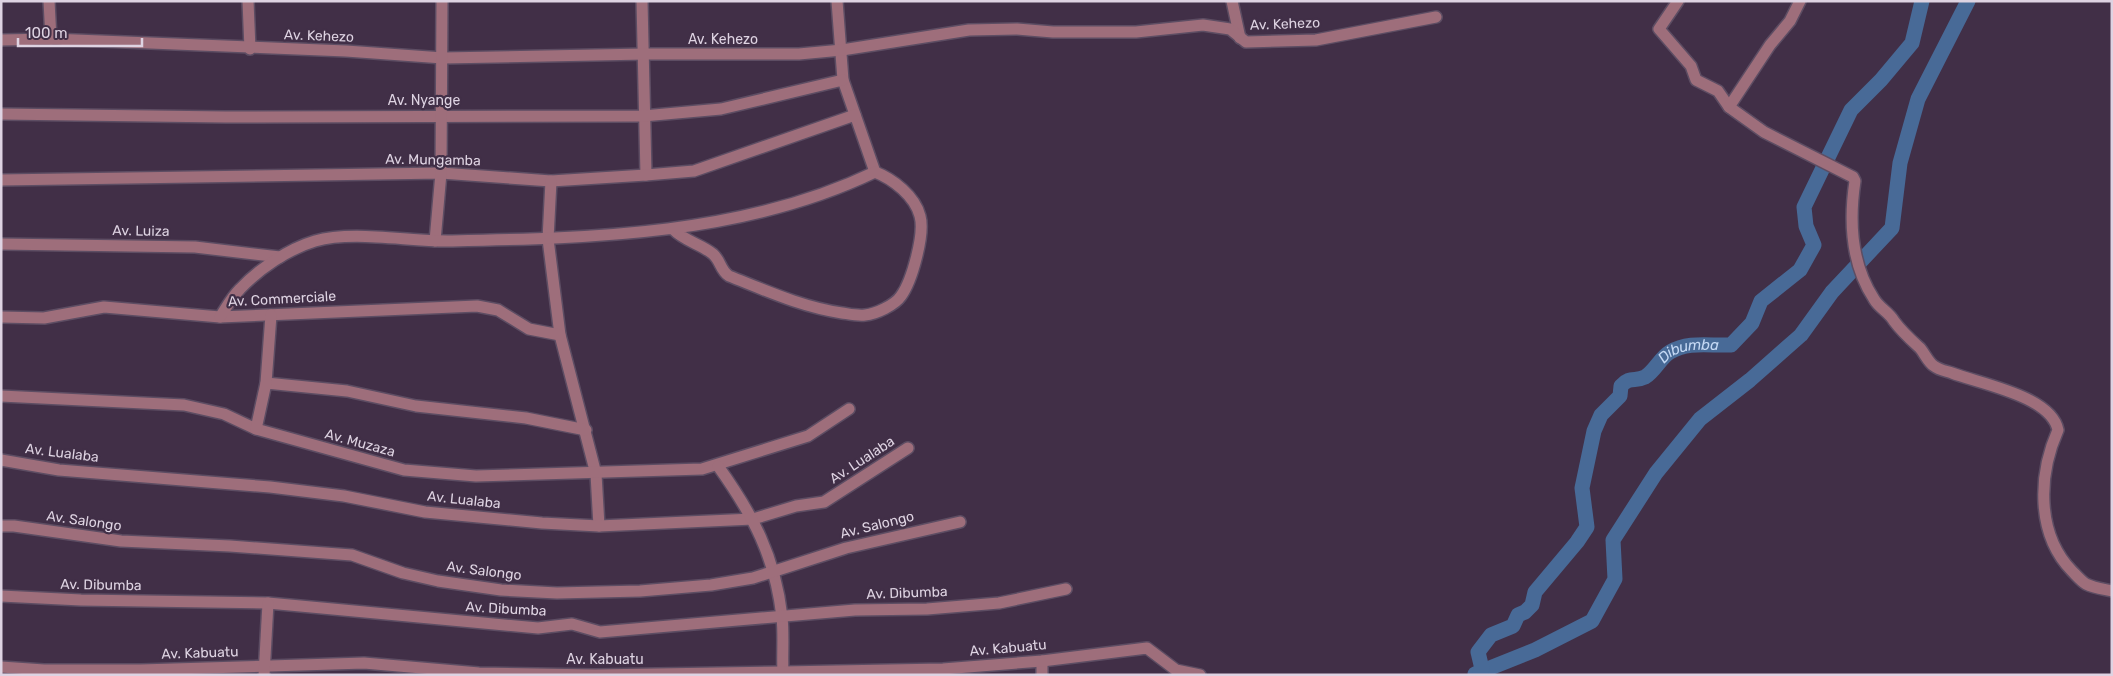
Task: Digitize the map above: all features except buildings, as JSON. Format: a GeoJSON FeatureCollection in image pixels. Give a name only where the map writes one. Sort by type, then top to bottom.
{"type":"FeatureCollection","features":[{"type":"Feature","properties":{"kind":"street"},"geometry":{"type":"LineString","coordinates":[[49,1],[51,39]]}},
{"type":"Feature","properties":{"kind":"street"},"geometry":{"type":"LineString","coordinates":[[248,1],[250,49]]}},
{"type":"Feature","properties":{"kind":"street"},"geometry":{"type":"LineString","coordinates":[[435,242],[441,173],[442,1]]}},
{"type":"Feature","properties":{"kind":"street"},"geometry":{"type":"LineString","coordinates":[[642,1],[646,175]]}},
{"type":"Feature","properties":{"kind":"street"},"geometry":{"type":"LineString","coordinates":[[837,1],[843,80],[875,172]]}},
{"type":"Feature","properties":{"kind":"street"},"geometry":{"type":"LineString","coordinates":[[1232,1],[1240,38]]}},
{"type":"Feature","properties":{"kind":"street"},"geometry":{"type":"LineString","coordinates":[[1678,1],[1659,29],[1691,66],[1696,80],[1718,91],[1729,107],[1764,132],[1847,172],[1853,177],[1855,182],[1852,220],[1856,256],[1865,284],[1879,307],[1893,318],[1899,330],[1920,348],[1934,366],[2023,396],[2051,416],[2058,430],[2043,478],[2043,503],[2052,539],[2062,561],[2084,583],[2112,591]]}},
{"type":"Feature","properties":{"kind":"street"},"geometry":{"type":"LineString","coordinates":[[1729,107],[1770,46],[1790,21],[1800,1]]}},
{"type":"Feature","properties":{"kind":"street","name":"Av. Kehezo"},"geometry":{"type":"LineString","coordinates":[[1,40],[51,39],[250,49],[346,51],[443,58],[644,54],[799,54],[842,50],[969,30],[1136,32],[1203,25],[1230,28],[1246,42],[1316,40],[1436,17]]}},
{"type":"Feature","properties":{"kind":"street","name":"Av. Nyange"},"geometry":{"type":"LineString","coordinates":[[1,114],[225,117],[644,116],[721,109],[843,80]]}},
{"type":"Feature","properties":{"kind":"street","name":"Av. Mungamba"},"geometry":{"type":"LineString","coordinates":[[1,180],[441,173],[551,181],[646,175],[694,171],[854,116]]}},
{"type":"Feature","properties":{"kind":"street"},"geometry":{"type":"LineString","coordinates":[[220,317],[240,289],[280,256],[315,241],[341,237],[435,242],[548,239],[673,229],[788,205],[843,188],[875,172],[891,178],[915,204],[921,216],[915,261],[906,289],[900,299],[878,312],[864,316],[812,308],[730,276],[722,270],[715,255],[682,237],[673,229]]}},
{"type":"Feature","properties":{"kind":"street"},"geometry":{"type":"LineString","coordinates":[[551,181],[548,239],[560,335],[596,474],[599,526]]}},
{"type":"Feature","properties":{"kind":"street","name":"Av. Luiza"},"geometry":{"type":"LineString","coordinates":[[1,244],[195,247],[280,256]]}},
{"type":"Feature","properties":{"kind":"street","name":"Av. Commerciale"},"geometry":{"type":"LineString","coordinates":[[1,317],[44,318],[104,307],[220,317],[477,306],[498,310],[529,329],[560,335]]}},
{"type":"Feature","properties":{"kind":"street"},"geometry":{"type":"LineString","coordinates":[[256,429],[266,383],[271,315]]}},
{"type":"Feature","properties":{"kind":"street"},"geometry":{"type":"LineString","coordinates":[[266,383],[347,391],[416,406],[526,418],[586,430]]}},
{"type":"Feature","properties":{"kind":"street","name":"Av. Muzaza"},"geometry":{"type":"LineString","coordinates":[[1,396],[184,405],[224,414],[256,429],[404,470],[476,476],[546,472],[596,474],[702,469],[718,466],[808,436],[849,408]]}},
{"type":"Feature","properties":{"kind":"street","name":"Av. Lualaba"},"geometry":{"type":"LineString","coordinates":[[1,460],[59,470],[251,485],[335,495],[425,512],[542,523],[599,526],[753,519],[796,506],[824,502],[908,448]]}},
{"type":"Feature","properties":{"kind":"street"},"geometry":{"type":"LineString","coordinates":[[718,466],[753,519],[768,551],[774,570],[782,617],[783,673]]}},
{"type":"Feature","properties":{"kind":"street","name":"Av. Salongo"},"geometry":{"type":"LineString","coordinates":[[1,526],[14,526],[121,541],[230,546],[352,555],[405,574],[438,581],[501,590],[557,593],[640,591],[710,586],[753,578],[855,546],[960,522]]}},
{"type":"Feature","properties":{"kind":"street","name":"Av. Dibumba"},"geometry":{"type":"LineString","coordinates":[[1,596],[81,600],[268,603],[538,628],[572,624],[600,632],[628,628],[855,610],[927,609],[999,603],[1066,590]]}},
{"type":"Feature","properties":{"kind":"street"},"geometry":{"type":"LineString","coordinates":[[264,670],[268,603]]}},
{"type":"Feature","properties":{"kind":"street","name":"Av. Kabuatu"},"geometry":{"type":"LineString","coordinates":[[1,667],[44,670],[264,670],[364,663],[479,673],[783,673],[943,669],[1042,661],[1147,648],[1176,670],[1200,675]]}},
{"type":"Feature","properties":{"kind":"street"},"geometry":{"type":"LineString","coordinates":[[1042,661],[1042,675]]}},
{"type":"Feature","properties":{"kind":"waterway","name":"Dibumba"},"geometry":{"type":"LineString","coordinates":[[1479,675],[1482,669],[1478,652],[1491,635],[1513,626],[1518,615],[1525,612],[1532,605],[1535,592],[1577,542],[1587,527],[1582,488],[1594,431],[1601,415],[1620,396],[1621,386],[1627,381],[1645,377],[1666,355],[1684,346],[1731,345],[1752,323],[1761,301],[1800,270],[1814,245],[1806,226],[1804,207],[1851,110],[1881,80],[1912,43],[1922,1]]}},
{"type":"Feature","properties":{"kind":"waterway"},"geometry":{"type":"LineString","coordinates":[[1475,674],[1535,650],[1592,621],[1615,579],[1613,540],[1656,473],[1700,419],[1750,380],[1801,335],[1832,292],[1892,228],[1900,163],[1918,99],[1968,1]]}}]}
